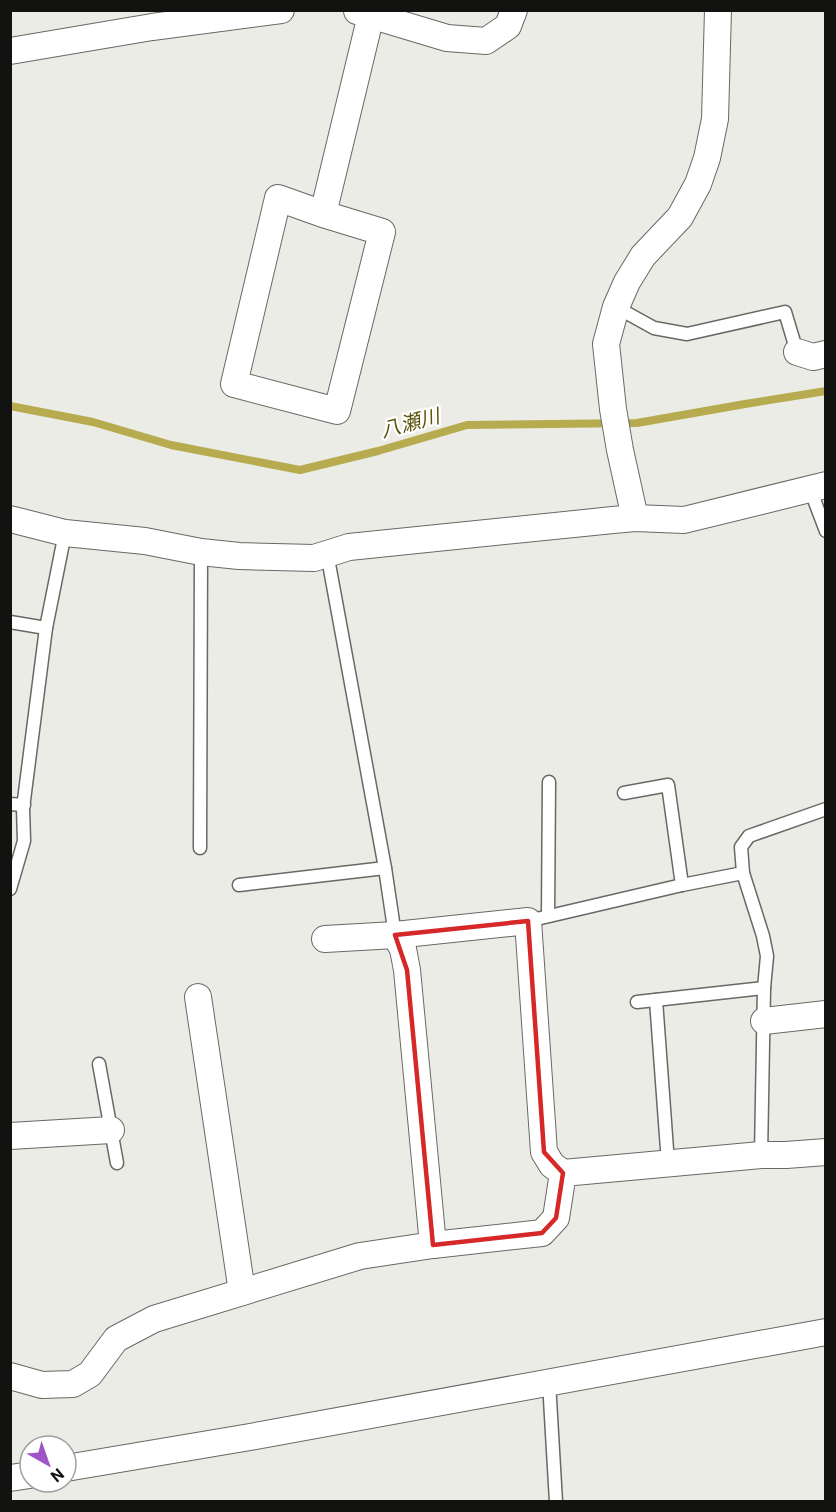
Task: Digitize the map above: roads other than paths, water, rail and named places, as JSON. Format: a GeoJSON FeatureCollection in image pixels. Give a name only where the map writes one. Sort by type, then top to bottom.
{"type":"FeatureCollection","features":[{"type":"Feature","properties":{"kind":"street"},"geometry":{"type":"LineString","coordinates":[[10,51],[152,27],[281,10]]}},
{"type":"Feature","properties":{"kind":"street"},"geometry":{"type":"LineString","coordinates":[[324,214],[364,13],[447,38],[486,41],[508,27],[514,10]]}},
{"type":"Feature","properties":{"kind":"street"},"geometry":{"type":"LineString","coordinates":[[635,518],[613,409],[606,344],[616,307],[627,282],[643,256],[680,217],[698,184],[707,158],[715,119],[718,10]]}},
{"type":"Feature","properties":{"kind":"street"},"geometry":{"type":"LineString","coordinates":[[278,198],[324,214],[382,232],[337,411],[234,384],[278,198]]}},
{"type":"Feature","properties":{"kind":"street"},"geometry":{"type":"LineString","coordinates":[[797,352],[813,357],[825,354]]}},
{"type":"Feature","properties":{"kind":"street"},"geometry":{"type":"LineString","coordinates":[[10,519],[65,533],[146,541],[201,552],[239,556],[314,558],[349,547],[635,518],[684,520],[818,487]]}},
{"type":"Feature","properties":{"kind":"street"},"geometry":{"type":"LineString","coordinates":[[325,939],[395,935],[538,919],[544,1152],[552,1165],[563,1173],[761,1155],[825,1152]]}},
{"type":"Feature","properties":{"kind":"street"},"geometry":{"type":"LineString","coordinates":[[395,935],[403,949],[407,970],[433,1245]]}},
{"type":"Feature","properties":{"kind":"street"},"geometry":{"type":"LineString","coordinates":[[198,997],[242,1292]]}},
{"type":"Feature","properties":{"kind":"street"},"geometry":{"type":"LineString","coordinates":[[764,1021],[825,1014]]}},
{"type":"Feature","properties":{"kind":"street"},"geometry":{"type":"LineString","coordinates":[[10,1136],[111,1130]]}},
{"type":"Feature","properties":{"kind":"street"},"geometry":{"type":"LineString","coordinates":[[10,1376],[42,1386],[73,1384],[90,1374],[116,1339],[154,1318],[360,1256],[542,1233],[556,1218],[563,1173]]}},
{"type":"Feature","properties":{"kind":"street"},"geometry":{"type":"LineString","coordinates":[[78,1466],[250,1437],[825,1332]]}},
{"type":"Feature","properties":{"kind":"lane"},"geometry":{"type":"LineString","coordinates":[[616,307],[654,328],[687,334],[785,312],[797,352]]}},
{"type":"Feature","properties":{"kind":"lane"},"geometry":{"type":"LineString","coordinates":[[818,487],[825,531]]}},
{"type":"Feature","properties":{"kind":"lane"},"geometry":{"type":"LineString","coordinates":[[10,889],[24,841],[24,805],[46,628],[65,533]]}},
{"type":"Feature","properties":{"kind":"lane"},"geometry":{"type":"LineString","coordinates":[[200,848],[201,552]]}},
{"type":"Feature","properties":{"kind":"lane"},"geometry":{"type":"LineString","coordinates":[[327,553],[385,868],[395,935]]}},
{"type":"Feature","properties":{"kind":"lane"},"geometry":{"type":"LineString","coordinates":[[10,622],[46,628]]}},
{"type":"Feature","properties":{"kind":"lane"},"geometry":{"type":"LineString","coordinates":[[549,782],[538,919],[743,873]]}},
{"type":"Feature","properties":{"kind":"lane"},"geometry":{"type":"LineString","coordinates":[[624,793],[668,785],[682,885]]}},
{"type":"Feature","properties":{"kind":"lane"},"geometry":{"type":"LineString","coordinates":[[10,804],[24,805]]}},
{"type":"Feature","properties":{"kind":"lane"},"geometry":{"type":"LineString","coordinates":[[761,1155],[766,956],[764,936],[743,873],[741,848],[749,836],[825,809]]}},
{"type":"Feature","properties":{"kind":"lane"},"geometry":{"type":"LineString","coordinates":[[239,885],[385,868]]}},
{"type":"Feature","properties":{"kind":"lane"},"geometry":{"type":"LineString","coordinates":[[637,1002],[764,988]]}},
{"type":"Feature","properties":{"kind":"lane"},"geometry":{"type":"LineString","coordinates":[[656,1000],[668,1163]]}},
{"type":"Feature","properties":{"kind":"lane"},"geometry":{"type":"LineString","coordinates":[[99,1064],[117,1163]]}},
{"type":"Feature","properties":{"kind":"lane"},"geometry":{"type":"LineString","coordinates":[[549,1382],[556,1502]]}},
{"type":"Feature","properties":{"kind":"waterway","name":"八瀬川"},"geometry":{"type":"LineString","coordinates":[[10,406],[93,422],[171,445],[300,470],[378,451],[467,425],[637,423],[826,391]]}}]}
